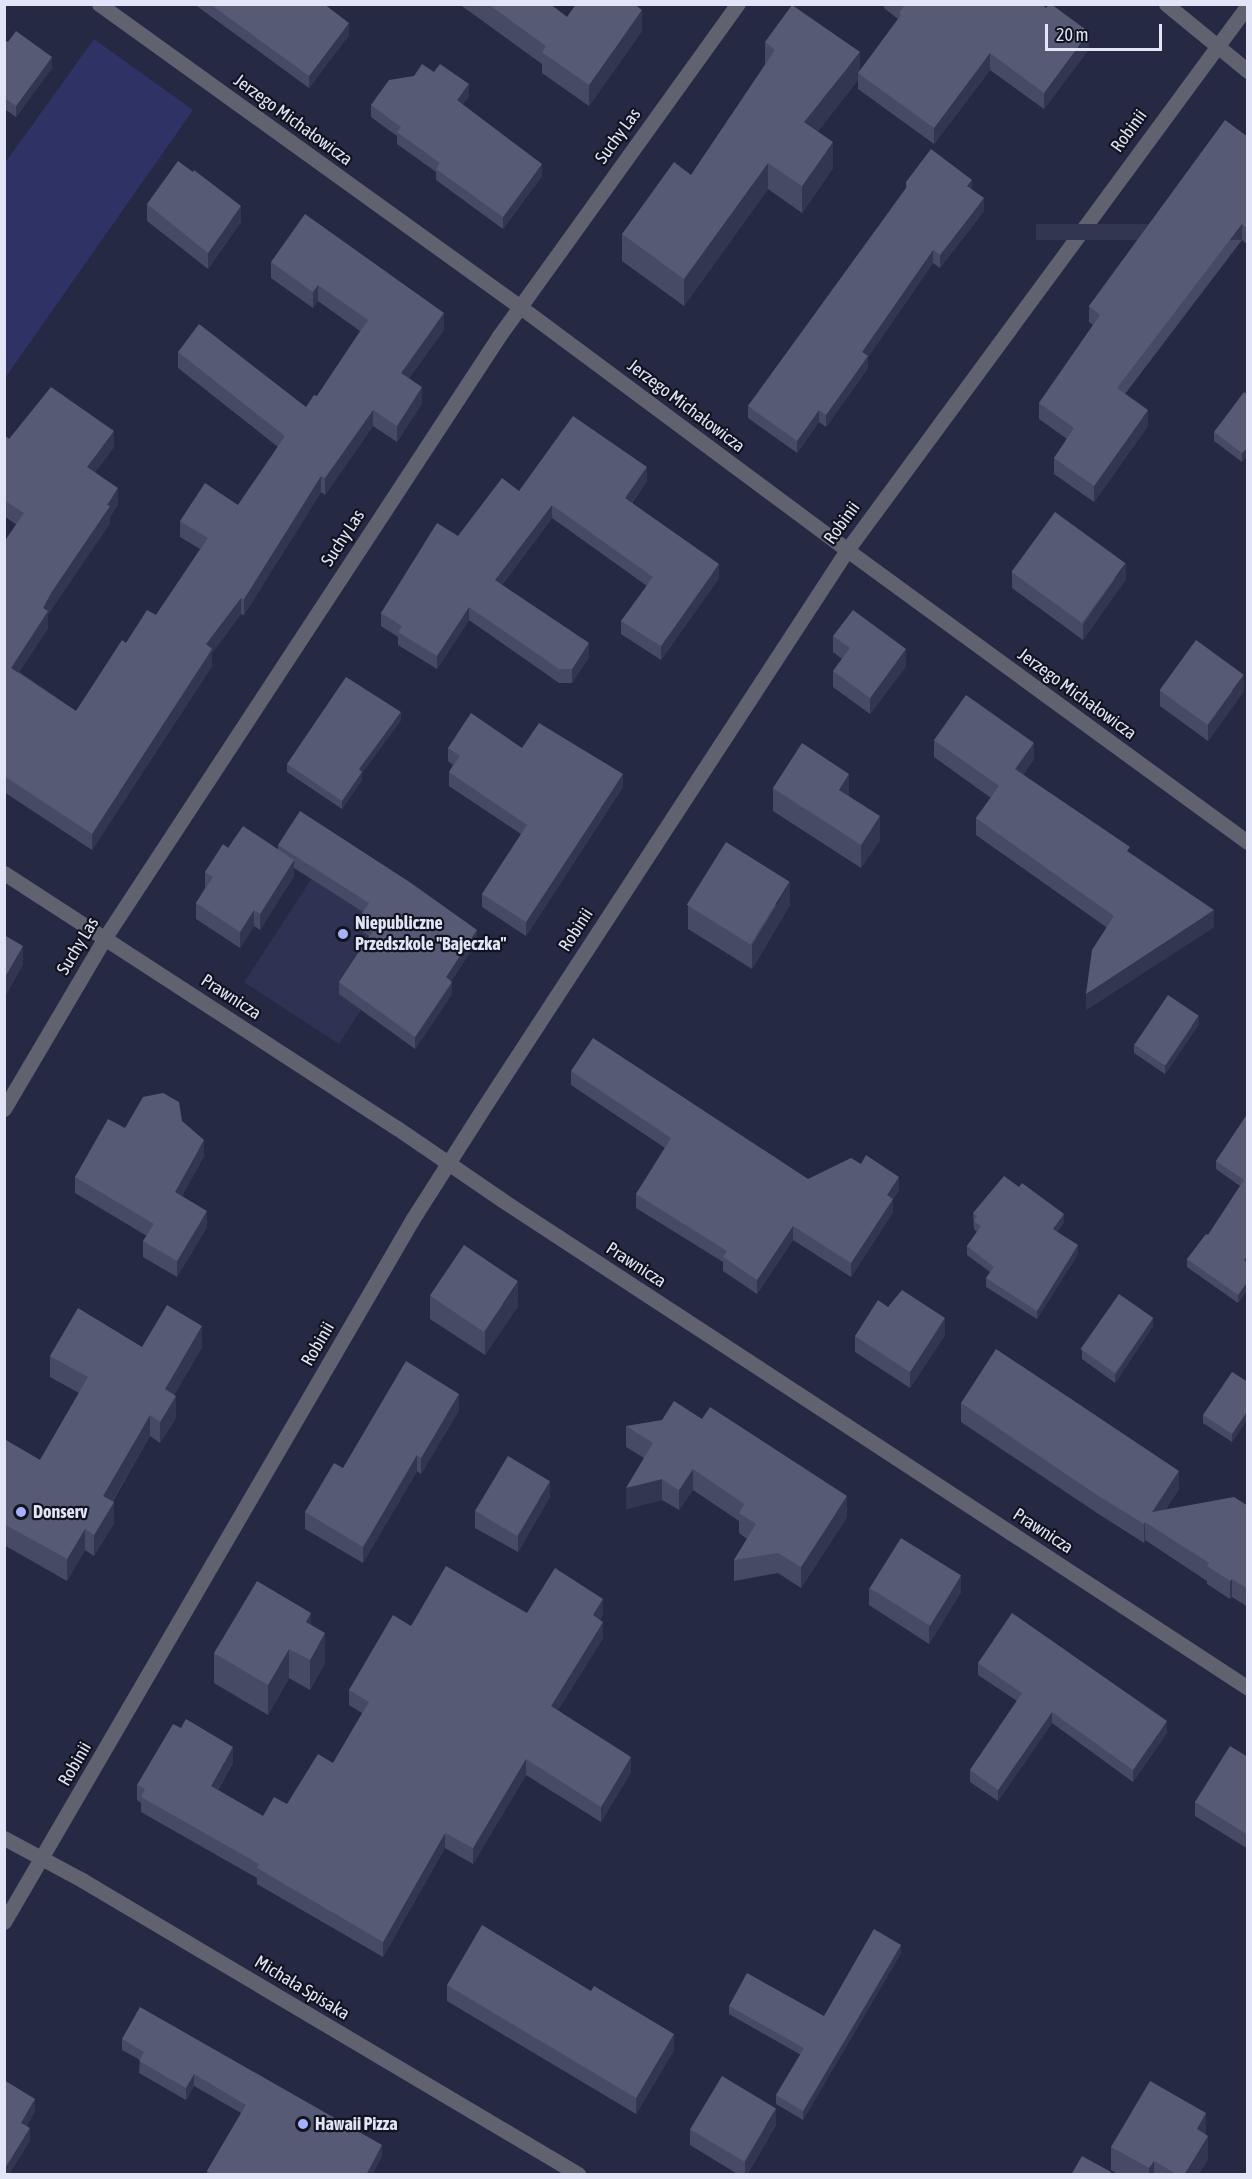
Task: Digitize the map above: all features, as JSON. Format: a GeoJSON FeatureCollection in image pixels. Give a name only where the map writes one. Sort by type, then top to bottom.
{"type":"FeatureCollection","features":[{"type":"Feature","properties":{"kind":"street","name":"Jerzego Michałowicza"},"geometry":{"type":"LineString","coordinates":[[99,4],[519,306],[846,550],[1248,842]]}},
{"type":"Feature","properties":{"kind":"street","name":"Suchy Las"},"geometry":{"type":"LineString","coordinates":[[4,1109],[104,939],[519,306],[738,4]]}},
{"type":"Feature","properties":{"kind":"street"},"geometry":{"type":"LineString","coordinates":[[1166,4],[1248,70]]}},
{"type":"Feature","properties":{"kind":"street","name":"Robinii"},"geometry":{"type":"LineString","coordinates":[[4,1922],[412,1220],[846,550],[1216,45],[1248,5]]}},
{"type":"Feature","properties":{"kind":"street","name":"Prawnicza"},"geometry":{"type":"LineString","coordinates":[[4,873],[1248,1688]]}},
{"type":"Feature","properties":{"kind":"street","name":"Michała Spisaka"},"geometry":{"type":"LineString","coordinates":[[4,1838],[42,1858],[578,2175]]}},
{"type":"Feature","properties":{"kind":"shaded area"},"geometry":{"type":"Polygon","coordinates":[[[94,39],[193,110],[5,378],[5,163],[94,39]]]}},
{"type":"Feature","properties":{"kind":"shaded area","name":"Niepubliczne Przedszkole \"Bajeczka\""},"geometry":{"type":"Polygon","coordinates":[[[334,844],[429,906],[339,1044],[244,982],[334,844]]]}},
{"type":"Feature","properties":{"kind":"building"},"geometry":{"type":"Polygon","coordinates":[[[210,4],[324,4],[349,23],[309,76],[210,4]]]}},
{"type":"Feature","properties":{"kind":"building"},"geometry":{"type":"Polygon","coordinates":[[[488,4],[550,4],[567,17],[576,4],[634,4],[642,10],[589,85],[542,52],[546,46],[488,4]]]}},
{"type":"Feature","properties":{"kind":"building"},"geometry":{"type":"Polygon","coordinates":[[[901,4],[1041,4],[1046,8],[1051,4],[1089,32],[1044,93],[990,53],[934,128],[858,73],[901,15],[899,13],[904,6],[901,4]]]}},
{"type":"Feature","properties":{"kind":"building"},"geometry":{"type":"Polygon","coordinates":[[[792,5],[860,52],[804,122],[833,142],[802,186],[768,163],[684,279],[622,234],[674,162],[691,175],[775,50],[765,42],[792,5]]]}},
{"type":"Feature","properties":{"kind":"building"},"geometry":{"type":"Polygon","coordinates":[[[16,31],[52,57],[16,106],[6,99],[4,101],[4,40],[8,42],[16,31]]]}},
{"type":"Feature","properties":{"kind":"building"},"geometry":{"type":"Polygon","coordinates":[[[422,64],[434,72],[440,64],[469,84],[457,100],[542,164],[503,217],[436,169],[440,163],[397,132],[401,127],[371,105],[389,80],[414,76],[422,64]]]}},
{"type":"Feature","properties":{"kind":"building"},"geometry":{"type":"Polygon","coordinates":[[[1225,120],[1248,137],[1248,229],[1242,224],[1117,388],[1148,410],[1094,486],[1054,458],[1074,428],[1039,403],[1100,315],[1089,306],[1225,120]]]}},
{"type":"Feature","properties":{"kind":"building"},"geometry":{"type":"Polygon","coordinates":[[[931,149],[972,180],[967,186],[984,198],[940,255],[933,250],[862,352],[868,356],[826,415],[819,410],[797,441],[748,406],[907,187],[906,182],[931,149]]]}},
{"type":"Feature","properties":{"kind":"building"},"geometry":{"type":"Polygon","coordinates":[[[178,161],[193,172],[194,170],[241,206],[208,253],[147,204],[178,161]]]}},
{"type":"Feature","properties":{"kind":"building"},"geometry":{"type":"Polygon","coordinates":[[[305,214],[444,313],[401,373],[422,387],[397,426],[373,410],[325,478],[321,476],[244,599],[241,598],[206,644],[212,649],[92,834],[4,776],[4,542],[24,513],[4,500],[4,435],[9,439],[51,387],[114,431],[87,467],[118,488],[107,505],[110,506],[51,593],[43,608],[48,611],[11,668],[76,711],[122,640],[126,643],[147,610],[156,615],[208,538],[180,521],[205,483],[238,505],[285,436],[178,352],[199,324],[306,407],[314,395],[317,396],[368,320],[318,285],[313,292],[271,262],[305,214]]]}},
{"type":"Feature","properties":{"kind":"building"},"geometry":{"type":"Polygon","coordinates":[[[1244,392],[1248,395],[1248,447],[1242,453],[1214,432],[1244,392]]]}},
{"type":"Feature","properties":{"kind":"building"},"geometry":{"type":"Polygon","coordinates":[[[573,416],[647,467],[625,498],[719,564],[661,646],[621,621],[653,577],[552,505],[495,580],[589,643],[572,669],[559,669],[469,607],[437,656],[398,632],[402,626],[381,613],[437,523],[458,536],[502,478],[519,491],[573,416]]]}},
{"type":"Feature","properties":{"kind":"building"},"geometry":{"type":"Polygon","coordinates":[[[1055,512],[1125,563],[1082,623],[1012,572],[1055,512]]]}},
{"type":"Feature","properties":{"kind":"building"},"geometry":{"type":"Polygon","coordinates":[[[853,610],[906,649],[870,698],[833,671],[850,648],[833,636],[853,610]]]}},
{"type":"Feature","properties":{"kind":"building"},"geometry":{"type":"Polygon","coordinates":[[[1196,640],[1244,675],[1207,725],[1160,690],[1196,640]]]}},
{"type":"Feature","properties":{"kind":"building"},"geometry":{"type":"Polygon","coordinates":[[[346,677],[401,712],[359,769],[362,772],[342,801],[287,764],[346,677]]]}},
{"type":"Feature","properties":{"kind":"building"},"geometry":{"type":"Polygon","coordinates":[[[966,695],[1034,743],[1015,769],[1130,847],[1127,851],[1214,910],[1086,994],[1092,950],[1114,916],[976,818],[999,786],[934,740],[966,695]]]}},
{"type":"Feature","properties":{"kind":"building"},"geometry":{"type":"Polygon","coordinates":[[[471,713],[522,748],[539,723],[623,774],[526,922],[482,894],[527,825],[449,772],[460,756],[448,748],[471,713]]]}},
{"type":"Feature","properties":{"kind":"building"},"geometry":{"type":"Polygon","coordinates":[[[802,743],[849,774],[839,790],[880,816],[861,845],[773,788],[802,743]]]}},
{"type":"Feature","properties":{"kind":"building"},"geometry":{"type":"Polygon","coordinates":[[[300,811],[411,883],[477,930],[446,977],[452,982],[415,1037],[339,982],[375,928],[359,918],[369,903],[278,845],[300,811]]]}},
{"type":"Feature","properties":{"kind":"building"},"geometry":{"type":"Polygon","coordinates":[[[243,826],[294,860],[260,914],[254,910],[240,932],[196,903],[213,877],[205,872],[223,844],[228,848],[243,826]]]}},
{"type":"Feature","properties":{"kind":"building"},"geometry":{"type":"Polygon","coordinates":[[[726,842],[790,882],[750,944],[687,905],[726,842]]]}},
{"type":"Feature","properties":{"kind":"building"},"geometry":{"type":"Polygon","coordinates":[[[4,935],[23,946],[4,979],[4,935]]]}},
{"type":"Feature","properties":{"kind":"building"},"geometry":{"type":"Polygon","coordinates":[[[1168,995],[1199,1016],[1165,1065],[1134,1045],[1168,995]]]}},
{"type":"Feature","properties":{"kind":"building"},"geometry":{"type":"Polygon","coordinates":[[[593,1038],[808,1179],[851,1158],[861,1164],[866,1155],[899,1177],[887,1195],[893,1199],[851,1263],[793,1226],[757,1280],[723,1257],[727,1251],[636,1194],[671,1138],[571,1071],[593,1038]]]}},
{"type":"Feature","properties":{"kind":"building"},"geometry":{"type":"Polygon","coordinates":[[[163,1093],[179,1102],[182,1121],[204,1140],[175,1192],[207,1211],[177,1261],[143,1241],[154,1224],[75,1177],[108,1119],[125,1128],[143,1097],[163,1093]]]}},
{"type":"Feature","properties":{"kind":"building"},"geometry":{"type":"Polygon","coordinates":[[[1248,1113],[1248,1255],[1244,1260],[1248,1263],[1248,1281],[1238,1295],[1187,1259],[1206,1234],[1208,1235],[1244,1180],[1216,1161],[1248,1113]]]}},
{"type":"Feature","properties":{"kind":"building"},"geometry":{"type":"Polygon","coordinates":[[[1004,1176],[1019,1187],[1022,1183],[1064,1214],[1053,1229],[1078,1245],[1037,1311],[986,1278],[994,1267],[967,1246],[981,1226],[974,1221],[977,1216],[973,1213],[1004,1176]]]}},
{"type":"Feature","properties":{"kind":"building"},"geometry":{"type":"Polygon","coordinates":[[[464,1245],[518,1281],[484,1332],[430,1296],[464,1245]]]}},
{"type":"Feature","properties":{"kind":"building"},"geometry":{"type":"Polygon","coordinates":[[[902,1290],[945,1318],[910,1372],[855,1336],[878,1300],[888,1307],[902,1290]]]}},
{"type":"Feature","properties":{"kind":"building"},"geometry":{"type":"Polygon","coordinates":[[[1119,1294],[1153,1318],[1115,1373],[1081,1349],[1119,1294]]]}},
{"type":"Feature","properties":{"kind":"building"},"geometry":{"type":"Polygon","coordinates":[[[167,1305],[202,1326],[165,1389],[176,1396],[160,1422],[150,1415],[103,1496],[114,1502],[94,1535],[85,1529],[67,1559],[4,1524],[4,1439],[40,1460],[88,1377],[50,1356],[78,1308],[142,1347],[167,1305]]]}},
{"type":"Feature","properties":{"kind":"building"},"geometry":{"type":"Polygon","coordinates":[[[996,1349],[1179,1471],[1152,1512],[1234,1497],[1248,1506],[1248,1589],[1232,1579],[1230,1581],[1207,1566],[1209,1563],[1145,1522],[1144,1524],[1097,1495],[961,1403],[996,1349]]]}},
{"type":"Feature","properties":{"kind":"building"},"geometry":{"type":"Polygon","coordinates":[[[406,1361],[459,1394],[421,1458],[417,1455],[363,1547],[305,1512],[334,1463],[343,1468],[406,1361]]]}},
{"type":"Feature","properties":{"kind":"building"},"geometry":{"type":"Polygon","coordinates":[[[1232,1372],[1248,1382],[1248,1410],[1232,1434],[1203,1415],[1232,1372]]]}},
{"type":"Feature","properties":{"kind":"building"},"geometry":{"type":"Polygon","coordinates":[[[674,1401],[702,1419],[710,1407],[847,1496],[801,1567],[778,1553],[734,1560],[756,1524],[739,1513],[744,1504],[693,1469],[679,1490],[662,1479],[626,1488],[653,1443],[626,1426],[662,1420],[674,1401]]]}},
{"type":"Feature","properties":{"kind":"building"},"geometry":{"type":"Polygon","coordinates":[[[508,1456],[550,1481],[517,1536],[475,1511],[508,1456]]]}},
{"type":"Feature","properties":{"kind":"building"},"geometry":{"type":"Polygon","coordinates":[[[901,1538],[961,1576],[930,1626],[870,1588],[901,1538]]]}},
{"type":"Feature","properties":{"kind":"building"},"geometry":{"type":"Polygon","coordinates":[[[446,1566],[527,1613],[555,1568],[603,1599],[593,1615],[603,1622],[551,1706],[631,1757],[601,1807],[526,1759],[473,1848],[445,1833],[383,1942],[257,1868],[259,1864],[141,1797],[145,1789],[137,1785],[173,1724],[181,1728],[186,1719],[233,1747],[211,1786],[263,1816],[274,1797],[287,1804],[318,1754],[333,1763],[369,1702],[349,1690],[393,1615],[411,1626],[446,1566]]]}},
{"type":"Feature","properties":{"kind":"building"},"geometry":{"type":"Polygon","coordinates":[[[257,1581],[311,1613],[306,1622],[325,1633],[310,1660],[289,1649],[268,1685],[214,1653],[257,1581]]]}},
{"type":"Feature","properties":{"kind":"building"},"geometry":{"type":"Polygon","coordinates":[[[1012,1613],[1167,1721],[1133,1770],[1052,1712],[998,1790],[970,1770],[1022,1693],[978,1663],[1012,1613]]]}},
{"type":"Feature","properties":{"kind":"building"},"geometry":{"type":"Polygon","coordinates":[[[1230,1746],[1248,1757],[1248,1835],[1195,1802],[1230,1746]]]}},
{"type":"Feature","properties":{"kind":"building"},"geometry":{"type":"Polygon","coordinates":[[[482,1925],[591,1991],[594,1986],[674,2034],[636,2098],[447,1985],[482,1925]]]}},
{"type":"Feature","properties":{"kind":"building"},"geometry":{"type":"Polygon","coordinates":[[[874,1929],[901,1945],[803,2111],[776,2095],[804,2048],[729,2006],[747,1973],[824,2016],[874,1929]]]}},
{"type":"Feature","properties":{"kind":"building"},"geometry":{"type":"Polygon","coordinates":[[[140,2007],[382,2145],[366,2175],[214,2175],[207,2171],[246,2105],[194,2074],[186,2088],[139,2061],[144,2052],[122,2039],[140,2007]]]}},
{"type":"Feature","properties":{"kind":"building"},"geometry":{"type":"Polygon","coordinates":[[[722,2076],[776,2108],[744,2162],[690,2129],[722,2076]]]}},
{"type":"Feature","properties":{"kind":"building"},"geometry":{"type":"Polygon","coordinates":[[[4,2080],[35,2099],[21,2123],[30,2128],[4,2170],[4,2080]]]}},
{"type":"Feature","properties":{"kind":"building"},"geometry":{"type":"Polygon","coordinates":[[[1150,2081],[1206,2113],[1197,2129],[1208,2136],[1184,2175],[1178,2175],[1154,2161],[1149,2168],[1111,2147],[1150,2081]]]}},
{"type":"Feature","properties":{"kind":"building"},"geometry":{"type":"Polygon","coordinates":[[[1082,2156],[1111,2172],[1110,2175],[1071,2175],[1082,2156]]]}},
{"type":"Feature","properties":{"kind":"place","name":"Niepubliczne Przedszkole \"Bajeczka\""},"geometry":{"type":"Point","coordinates":[343,934]}},
{"type":"Feature","properties":{"kind":"place","name":"Donserv"},"geometry":{"type":"Point","coordinates":[21,1512]}},
{"type":"Feature","properties":{"kind":"place","name":"Hawaii Pizza"},"geometry":{"type":"Point","coordinates":[303,2124]}}]}
